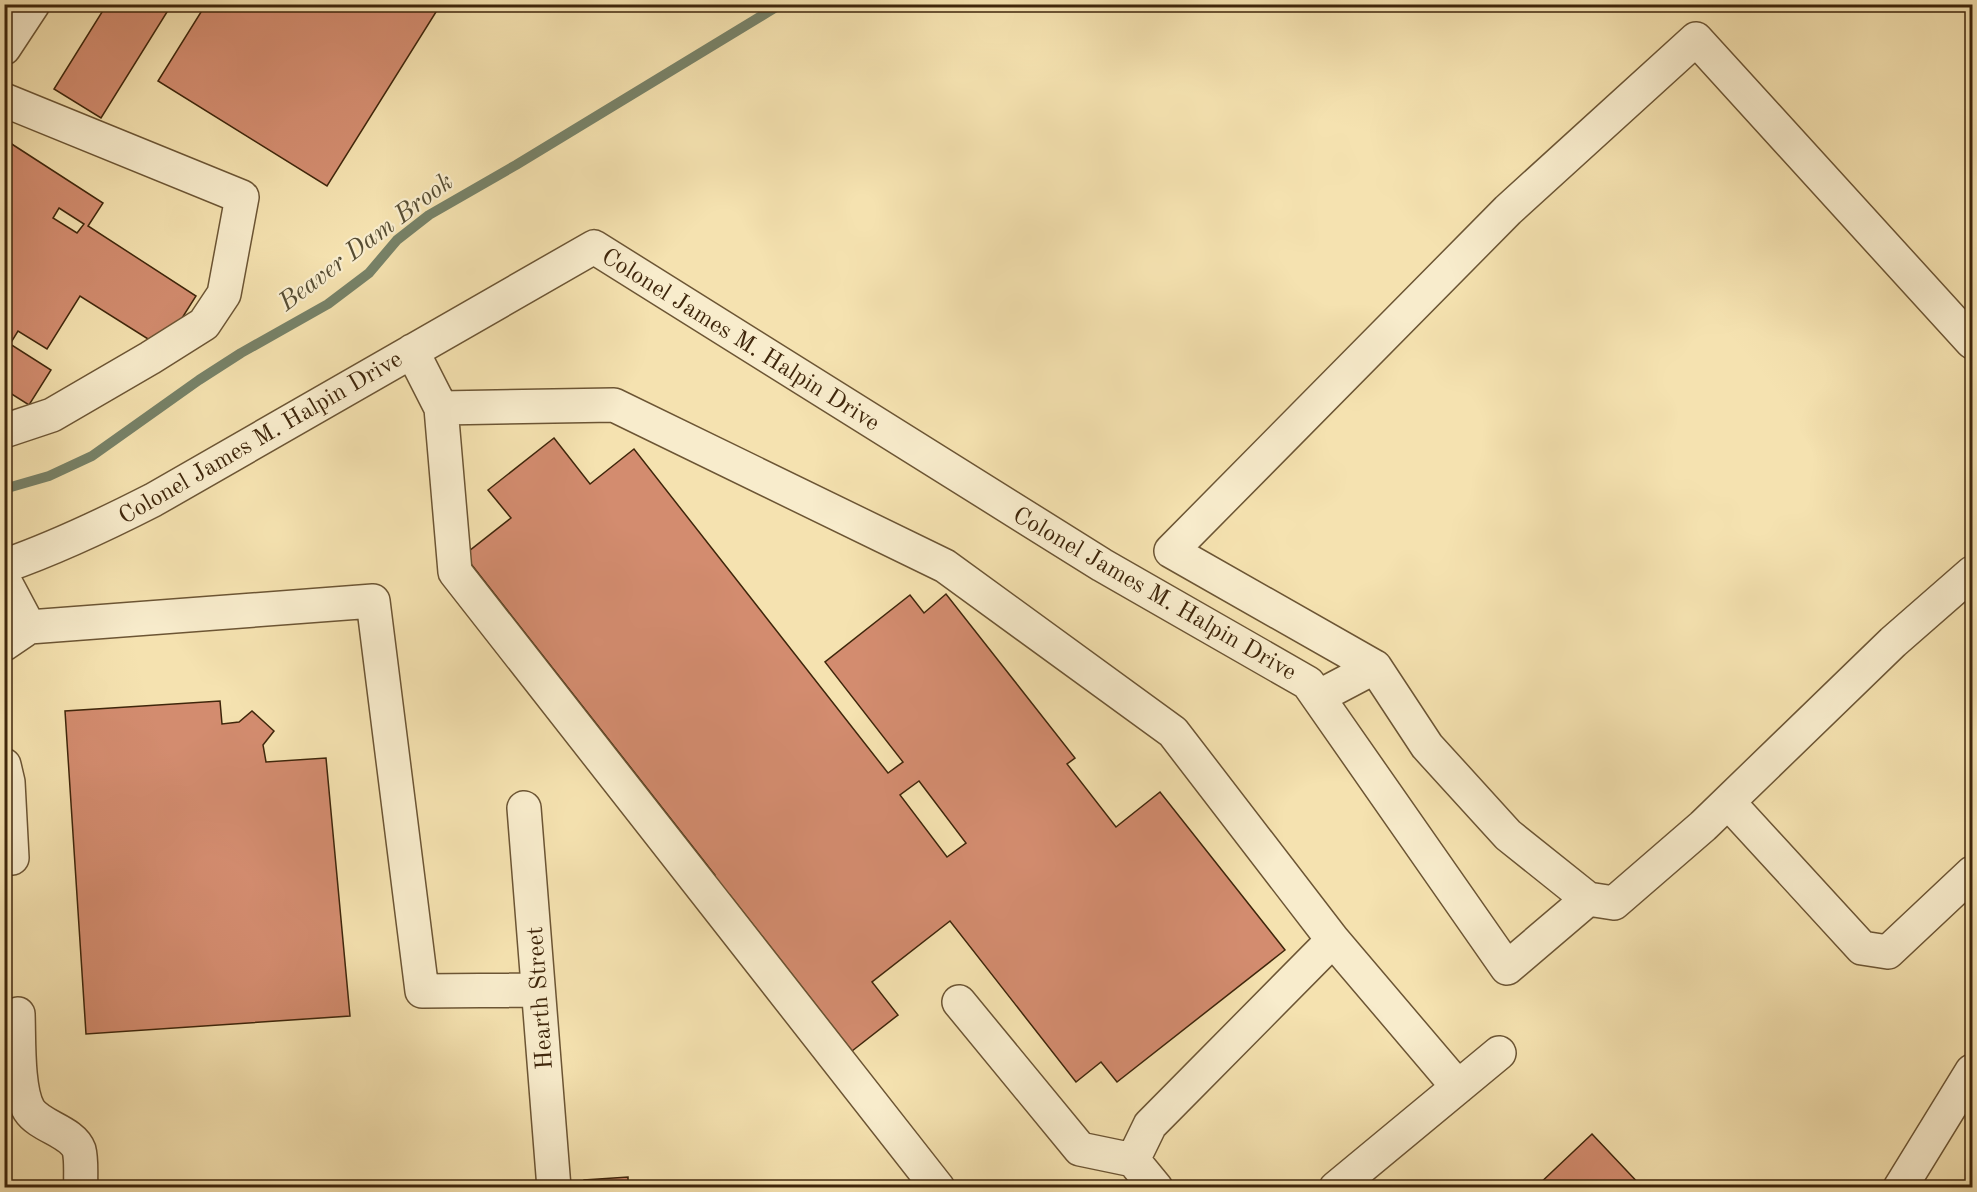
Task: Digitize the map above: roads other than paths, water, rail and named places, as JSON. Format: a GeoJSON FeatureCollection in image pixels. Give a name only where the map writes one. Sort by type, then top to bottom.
{"type":"FeatureCollection","features":[{"type":"Feature","properties":{"kind":"street"},"geometry":{"type":"LineString","coordinates":[[4,48],[33,4]]}},
{"type":"Feature","properties":{"kind":"street"},"geometry":{"type":"LineString","coordinates":[[1972,342],[1696,39],[1508,210],[1171,551],[1375,667],[1427,746],[1508,835],[1588,899],[1614,903],[1728,802],[1893,642],[1972,573]]}},
{"type":"Feature","properties":{"kind":"street"},"geometry":{"type":"LineString","coordinates":[[4,100],[242,197],[224,294],[204,324],[52,415],[4,431]]}},
{"type":"Feature","properties":{"kind":"street","name":"Colonel James M. Halpin Drive"},"geometry":{"type":"LineString","coordinates":[[4,566],[43,553],[97,529],[153,500],[594,247],[1102,565],[1308,683],[1323,705]]}},
{"type":"Feature","properties":{"kind":"street"},"geometry":{"type":"LineString","coordinates":[[412,351],[441,408],[455,572],[938,1188]]}},
{"type":"Feature","properties":{"kind":"street"},"geometry":{"type":"LineString","coordinates":[[441,408],[614,405],[945,566],[1173,732],[1333,939],[1458,1086]]}},
{"type":"Feature","properties":{"kind":"street"},"geometry":{"type":"LineString","coordinates":[[4,580],[16,635],[373,602],[422,990],[538,990]]}},
{"type":"Feature","properties":{"kind":"street"},"geometry":{"type":"LineString","coordinates":[[1375,667],[1323,705],[1507,968],[1588,899]]}},
{"type":"Feature","properties":{"kind":"street"},"geometry":{"type":"LineString","coordinates":[[4,765],[8,782],[12,858]]}},
{"type":"Feature","properties":{"kind":"street"},"geometry":{"type":"LineString","coordinates":[[1728,802],[1862,948],[1888,952],[1972,873]]}},
{"type":"Feature","properties":{"kind":"street","name":"Hearth Street"},"geometry":{"type":"LineString","coordinates":[[524,808],[554,1188]]}},
{"type":"Feature","properties":{"kind":"street"},"geometry":{"type":"LineString","coordinates":[[1133,1160],[1150,1125],[1333,939]]}},
{"type":"Feature","properties":{"kind":"street"},"geometry":{"type":"LineString","coordinates":[[959,1002],[1080,1149],[1133,1160],[1155,1188]]}},
{"type":"Feature","properties":{"kind":"street"},"geometry":{"type":"LineString","coordinates":[[18,1014],[22,1089],[30,1111],[54,1129],[68,1136],[79,1150],[81,1188]]}},
{"type":"Feature","properties":{"kind":"street"},"geometry":{"type":"LineString","coordinates":[[1336,1188],[1499,1053]]}},
{"type":"Feature","properties":{"kind":"street"},"geometry":{"type":"LineString","coordinates":[[1900,1188],[1972,1071]]}},
{"type":"Feature","properties":{"kind":"waterway","name":"Beaver Dam Brook"},"geometry":{"type":"LineString","coordinates":[[4,489],[49,476],[92,456],[199,380],[241,353],[328,304],[369,273],[397,240],[429,215],[516,165],[781,4]]}}]}
